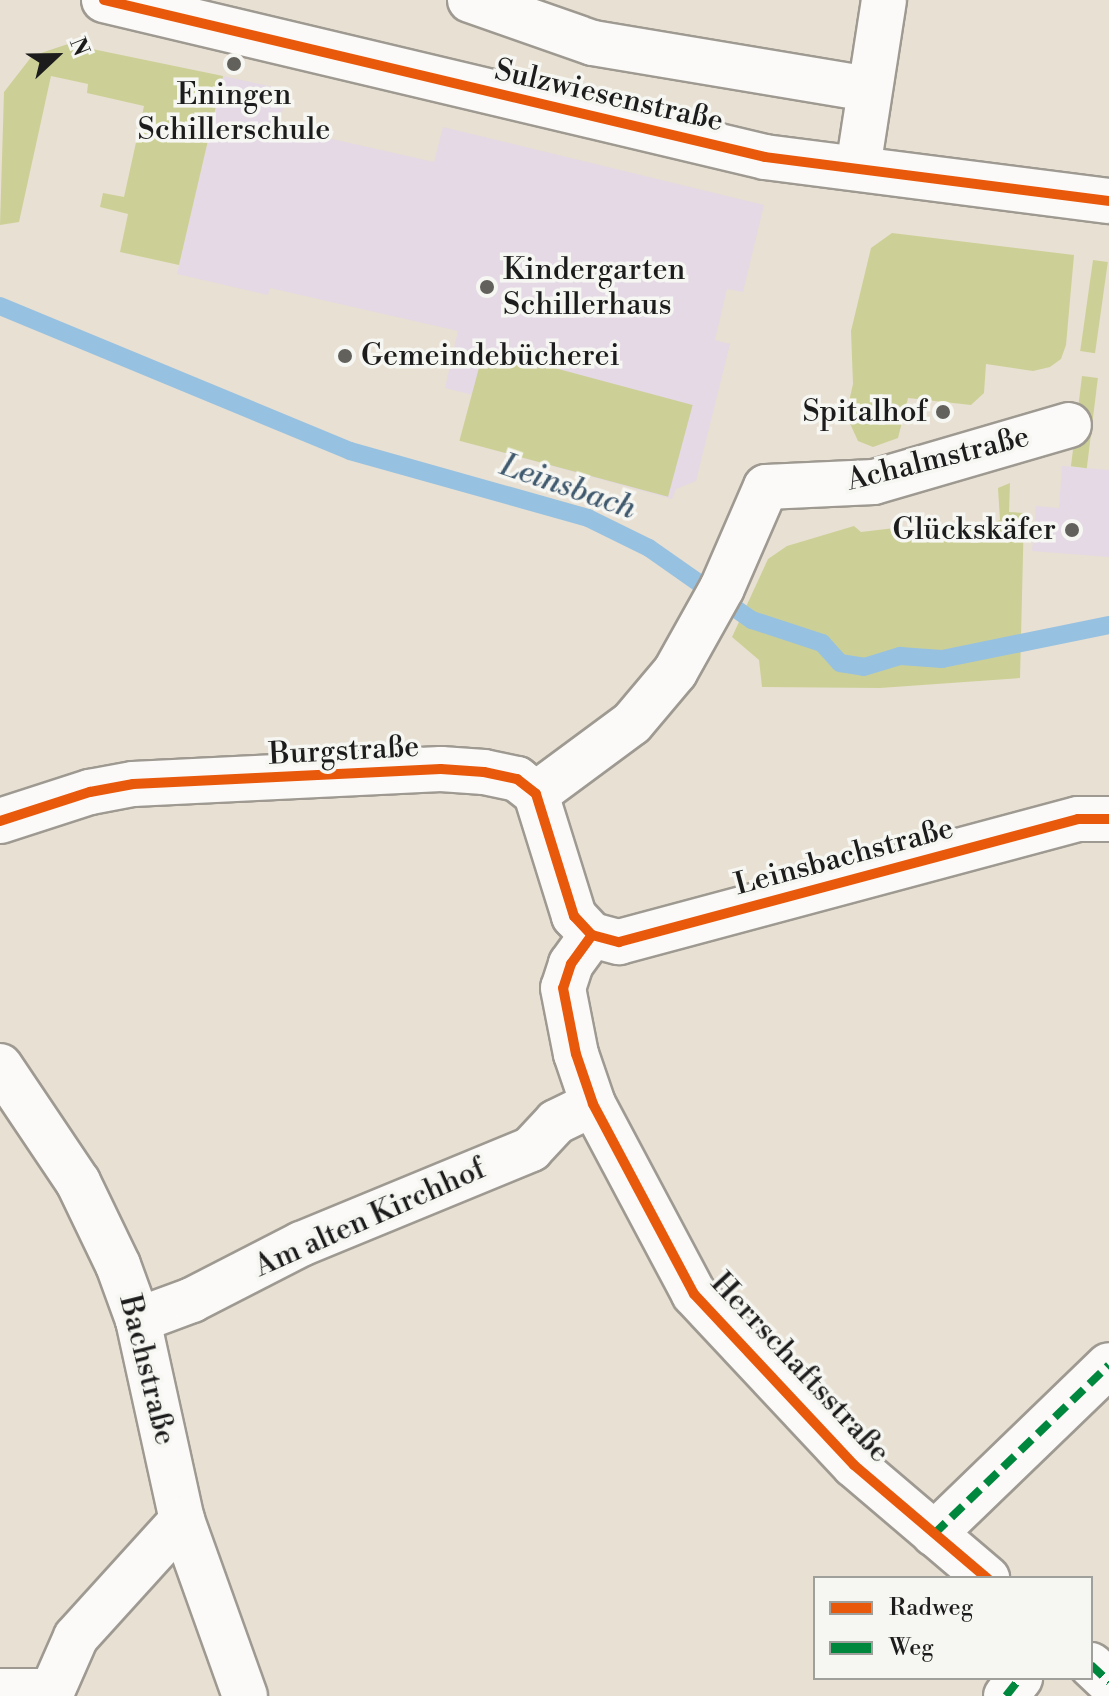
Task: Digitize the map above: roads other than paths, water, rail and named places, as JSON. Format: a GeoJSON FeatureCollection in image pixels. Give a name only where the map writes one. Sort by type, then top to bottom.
{"type":"FeatureCollection","features":[{"type":"Feature","properties":{"kind":"street","name":"Sulzwiesenstraße"},"geometry":{"type":"LineString","coordinates":[[104,0],[765,157],[1109,201]]}},
{"type":"Feature","properties":{"kind":"street"},"geometry":{"type":"LineString","coordinates":[[470,0],[593,43],[868,89]]}},
{"type":"Feature","properties":{"kind":"street"},"geometry":{"type":"LineString","coordinates":[[858,168],[884,0]]}},
{"type":"Feature","properties":{"kind":"street","name":"Achalmstraße"},"geometry":{"type":"LineString","coordinates":[[536,794],[632,723],[675,672],[713,607],[766,487],[874,482],[1069,425]]}},
{"type":"Feature","properties":{"kind":"street","name":"Burgstraße"},"geometry":{"type":"LineString","coordinates":[[0,821],[90,792],[133,784],[441,769],[517,779],[536,794]]}},
{"type":"Feature","properties":{"kind":"street"},"geometry":{"type":"LineString","coordinates":[[536,794],[574,916],[592,935]]}},
{"type":"Feature","properties":{"kind":"street","name":"Leinsbachstraße"},"geometry":{"type":"LineString","coordinates":[[592,935],[619,942],[1078,819],[1109,819]]}},
{"type":"Feature","properties":{"kind":"street","name":"Herrschaftsstraße"},"geometry":{"type":"LineString","coordinates":[[592,935],[571,964],[563,988],[576,1054],[593,1104],[694,1294],[854,1465],[985,1576]]}},
{"type":"Feature","properties":{"kind":"street","name":"Bachstraße"},"geometry":{"type":"LineString","coordinates":[[0,1066],[78,1182],[138,1320],[182,1520],[245,1696]]}},
{"type":"Feature","properties":{"kind":"street","name":"Am alten Kirchhof"},"geometry":{"type":"LineString","coordinates":[[138,1320],[192,1300],[301,1244],[531,1149],[556,1122],[593,1104]]}},
{"type":"Feature","properties":{"kind":"street"},"geometry":{"type":"LineString","coordinates":[[934,1534],[1109,1365]]}},
{"type":"Feature","properties":{"kind":"street"},"geometry":{"type":"LineString","coordinates":[[0,1691],[49,1694],[76,1637],[182,1520]]}},
{"type":"Feature","properties":{"kind":"street"},"geometry":{"type":"LineString","coordinates":[[1093,1667],[1109,1682]]}},
{"type":"Feature","properties":{"kind":"street"},"geometry":{"type":"LineString","coordinates":[[1006,1696],[1018,1680]]}},
{"type":"Feature","properties":{"kind":"waterway","name":"Leinsbach"},"geometry":{"type":"LineString","coordinates":[[0,306],[350,451],[588,518],[649,548],[752,620],[822,643],[840,663],[864,667],[900,656],[942,659],[1109,625]]}},
{"type":"Feature","properties":{"kind":"place","name":"Eningen Schillerschule"},"geometry":{"type":"Point","coordinates":[234,64]}},
{"type":"Feature","properties":{"kind":"place","name":"Kindergarten Schillerhaus"},"geometry":{"type":"Point","coordinates":[487,287]}},
{"type":"Feature","properties":{"kind":"place","name":"Gemeindebücherei"},"geometry":{"type":"Point","coordinates":[345,356]}},
{"type":"Feature","properties":{"kind":"place","name":"Spitalhof"},"geometry":{"type":"Point","coordinates":[943,412]}},
{"type":"Feature","properties":{"kind":"place","name":"Glückskäfer"},"geometry":{"type":"Point","coordinates":[1072,530]}}]}
